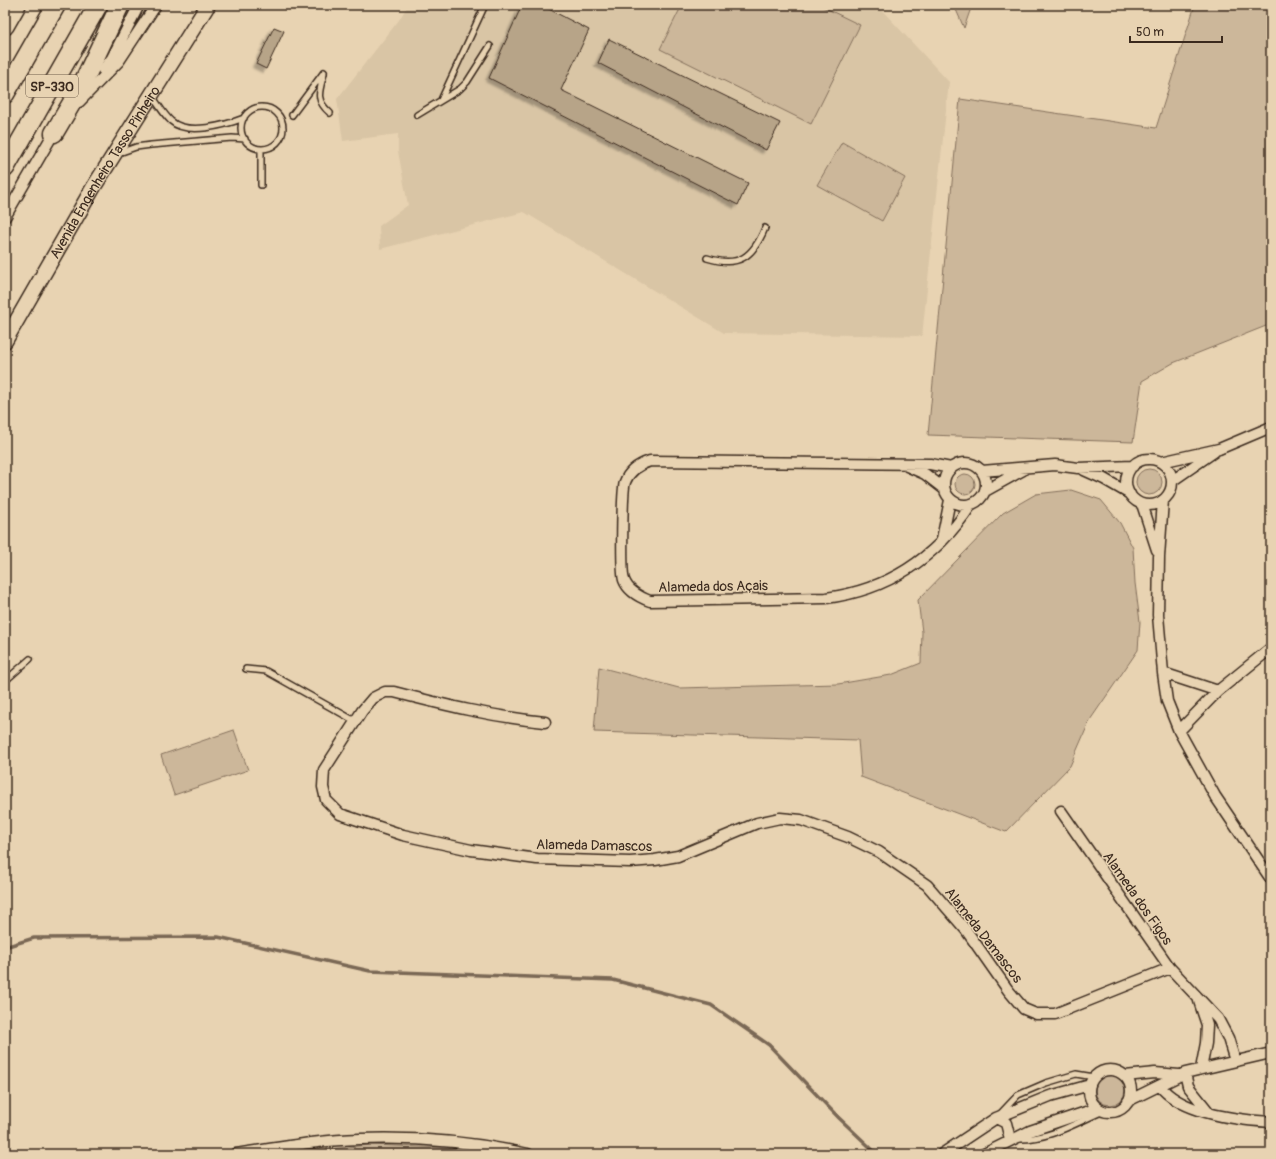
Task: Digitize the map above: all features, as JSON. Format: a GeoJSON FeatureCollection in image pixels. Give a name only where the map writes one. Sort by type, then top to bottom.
{"type":"FeatureCollection","features":[{"type":"Feature","properties":{"kind":"highway"},"geometry":{"type":"LineString","coordinates":[[5,26],[17,5]]}},
{"type":"Feature","properties":{"kind":"highway","name":"SP-330"},"geometry":{"type":"LineString","coordinates":[[5,94],[56,5]]}},
{"type":"Feature","properties":{"kind":"highway","name":"SP-330"},"geometry":{"type":"LineString","coordinates":[[5,168],[98,5]]}},
{"type":"Feature","properties":{"kind":"highway"},"geometry":{"type":"LineString","coordinates":[[54,133],[80,88],[120,5]]}},
{"type":"Feature","properties":{"kind":"main road","name":"Avenida Engenheiro Tasso Pinheiro"},"geometry":{"type":"LineString","coordinates":[[5,341],[93,188],[116,154],[208,5]]}},
{"type":"Feature","properties":{"kind":"street"},"geometry":{"type":"LineString","coordinates":[[5,217],[54,133],[82,99],[112,58],[139,5]]}},
{"type":"Feature","properties":{"kind":"street"},"geometry":{"type":"LineString","coordinates":[[82,99],[119,61],[156,5]]}},
{"type":"Feature","properties":{"kind":"street"},"geometry":{"type":"LineString","coordinates":[[1172,480],[1219,449],[1271,427]]}},
{"type":"Feature","properties":{"kind":"street"},"geometry":{"type":"LineString","coordinates":[[1130,494],[1126,479],[1128,472],[1133,466],[1146,459],[1160,462],[1219,449]]}},
{"type":"Feature","properties":{"kind":"street","name":"Alameda dos Açais"},"geometry":{"type":"LineString","coordinates":[[951,468],[930,464],[650,462],[643,464],[632,470],[623,487],[624,579],[632,592],[650,601],[826,598],[860,592],[892,579],[918,563],[961,520],[971,505]]}},
{"type":"Feature","properties":{"kind":"street"},"geometry":{"type":"LineString","coordinates":[[1142,504],[1157,504],[1168,495],[1172,480],[1166,467],[1160,462]]}},
{"type":"Feature","properties":{"kind":"street"},"geometry":{"type":"LineString","coordinates":[[943,488],[943,480],[951,468],[964,463],[977,466],[982,471],[986,484],[985,491]]}},
{"type":"Feature","properties":{"kind":"street"},"geometry":{"type":"LineString","coordinates":[[905,465],[925,474],[943,488],[950,500],[957,504],[971,505],[977,502],[985,491],[1026,468]]}},
{"type":"Feature","properties":{"kind":"street"},"geometry":{"type":"LineString","coordinates":[[982,471],[1055,465],[1078,468],[1133,466]]}},
{"type":"Feature","properties":{"kind":"street"},"geometry":{"type":"LineString","coordinates":[[1078,468],[1104,478],[1130,494],[1142,504],[1159,558]]}},
{"type":"Feature","properties":{"kind":"street"},"geometry":{"type":"LineString","coordinates":[[941,541],[950,500]]}},
{"type":"Feature","properties":{"kind":"street"},"geometry":{"type":"LineString","coordinates":[[1163,500],[1159,558],[1158,615],[1162,673],[1167,701],[1179,731],[1215,796],[1271,879]]}},
{"type":"Feature","properties":{"kind":"street"},"geometry":{"type":"LineString","coordinates":[[1179,731],[1218,691],[1271,648]]}},
{"type":"Feature","properties":{"kind":"street"},"geometry":{"type":"LineString","coordinates":[[1162,673],[1218,691]]}},
{"type":"Feature","properties":{"kind":"street","name":"Alameda Damascos"},"geometry":{"type":"LineString","coordinates":[[545,722],[516,719],[462,709],[394,692],[385,692],[373,698],[355,721],[324,770],[323,787],[326,800],[340,814],[403,835],[471,850],[537,859],[630,862],[655,860],[678,856],[757,823],[780,818],[802,820],[848,837],[879,852],[927,885],[966,930],[1008,990],[1024,1009],[1036,1014],[1055,1014],[1170,968]]}},
{"type":"Feature","properties":{"kind":"street","name":"Alameda dos Figos"},"geometry":{"type":"LineString","coordinates":[[1061,811],[1170,968],[1218,1020],[1228,1038],[1235,1061]]}},
{"type":"Feature","properties":{"kind":"street","name":"Alameda dos Figos"},"geometry":{"type":"LineString","coordinates":[[1197,998],[1208,1025],[1201,1069]]}},
{"type":"Feature","properties":{"kind":"street"},"geometry":{"type":"LineString","coordinates":[[984,1154],[1010,1139],[1058,1120],[1101,1109],[1118,1110],[1128,1101],[1182,1074],[1271,1054]]}},
{"type":"Feature","properties":{"kind":"street"},"geometry":{"type":"LineString","coordinates":[[942,1154],[996,1118],[1092,1081],[1099,1073],[1110,1070],[1125,1076],[1155,1073],[1182,1074]]}},
{"type":"Feature","properties":{"kind":"street"},"geometry":{"type":"LineString","coordinates":[[1182,1074],[1188,1086],[1210,1112]]}},
{"type":"Feature","properties":{"kind":"street"},"geometry":{"type":"LineString","coordinates":[[1125,1076],[1131,1088],[1128,1101]]}},
{"type":"Feature","properties":{"kind":"street"},"geometry":{"type":"LineString","coordinates":[[1092,1081],[1090,1098],[1101,1109]]}},
{"type":"Feature","properties":{"kind":"street"},"geometry":{"type":"LineString","coordinates":[[1160,1086],[1166,1093],[1180,1103],[1210,1112],[1248,1120],[1271,1122]]}},
{"type":"Feature","properties":{"kind":"street"},"geometry":{"type":"LineString","coordinates":[[996,1118],[1006,1123],[1010,1139]]}},
{"type":"Feature","properties":{"kind":"street"},"geometry":{"type":"LineString","coordinates":[[236,1154],[314,1142],[359,1139],[460,1142],[528,1154]]}},
{"type":"Feature","properties":{"kind":"lane"},"geometry":{"type":"LineString","coordinates":[[441,100],[485,5]]}},
{"type":"Feature","properties":{"kind":"lane"},"geometry":{"type":"LineString","coordinates":[[417,115],[460,89],[467,82],[490,46]]}},
{"type":"Feature","properties":{"kind":"lane"},"geometry":{"type":"LineString","coordinates":[[292,115],[324,72],[319,93],[320,103],[330,113]]}},
{"type":"Feature","properties":{"kind":"lane"},"geometry":{"type":"LineString","coordinates":[[152,95],[171,121],[186,128],[217,126],[244,118]]}},
{"type":"Feature","properties":{"kind":"lane"},"geometry":{"type":"LineString","coordinates":[[254,108],[269,108],[281,117],[283,130],[282,136],[273,146],[261,149],[254,147],[245,139],[241,124],[244,118],[254,108]]}},
{"type":"Feature","properties":{"kind":"lane"},"geometry":{"type":"LineString","coordinates":[[116,154],[136,147],[151,145],[232,138],[245,139]]}},
{"type":"Feature","properties":{"kind":"lane"},"geometry":{"type":"LineString","coordinates":[[261,149],[261,185]]}},
{"type":"Feature","properties":{"kind":"lane"},"geometry":{"type":"LineString","coordinates":[[707,258],[717,261],[735,262],[749,256],[758,244],[765,228]]}},
{"type":"Feature","properties":{"kind":"lane"},"geometry":{"type":"LineString","coordinates":[[5,681],[30,659]]}},
{"type":"Feature","properties":{"kind":"lane"},"geometry":{"type":"LineString","coordinates":[[246,669],[266,671],[355,721]]}},
{"type":"Feature","properties":{"kind":"lane"},"geometry":{"type":"LineString","coordinates":[[996,1118],[1012,1101],[1025,1092],[1066,1076],[1076,1074],[1092,1081]]}},
{"type":"Feature","properties":{"kind":"shaded area"},"geometry":{"type":"Polygon","coordinates":[[[408,5],[877,5],[949,82],[922,336],[724,333],[524,212],[380,249],[379,226],[408,205],[398,151],[398,134],[343,141],[337,99],[399,20],[408,5]]]}},
{"type":"Feature","properties":{"kind":"shaded area"},"geometry":{"type":"Polygon","coordinates":[[[682,5],[819,5],[860,25],[811,124],[660,49],[682,5]]]}},
{"type":"Feature","properties":{"kind":"shaded area"},"geometry":{"type":"Polygon","coordinates":[[[954,5],[972,5],[964,28],[954,5]]]}},
{"type":"Feature","properties":{"kind":"shaded area"},"geometry":{"type":"Polygon","coordinates":[[[1195,5],[1271,5],[1271,324],[1173,363],[1142,381],[1133,442],[928,435],[960,99],[1156,128],[1195,5]]]}},
{"type":"Feature","properties":{"kind":"shaded area"},"geometry":{"type":"Polygon","coordinates":[[[842,142],[905,178],[882,221],[817,185],[842,142]]]}},
{"type":"Feature","properties":{"kind":"shaded area"},"geometry":{"type":"Polygon","coordinates":[[[1149,469],[1159,472],[1162,482],[1159,492],[1149,495],[1139,492],[1136,482],[1139,472],[1149,469]]]}},
{"type":"Feature","properties":{"kind":"shaded area"},"geometry":{"type":"Polygon","coordinates":[[[961,474],[969,474],[975,480],[975,488],[969,494],[961,494],[955,488],[955,480],[961,474]]]}},
{"type":"Feature","properties":{"kind":"shaded area"},"geometry":{"type":"Polygon","coordinates":[[[1071,490],[1101,500],[1120,523],[1133,548],[1135,583],[1140,622],[1138,650],[1090,720],[1070,766],[1006,832],[861,777],[858,740],[594,732],[599,667],[679,688],[838,684],[891,675],[921,663],[922,632],[918,600],[1003,513],[1036,494],[1071,490]]]}},
{"type":"Feature","properties":{"kind":"shaded area"},"geometry":{"type":"Polygon","coordinates":[[[234,730],[248,770],[174,795],[161,755],[234,730]]]}},
{"type":"Feature","properties":{"kind":"shaded area"},"geometry":{"type":"Polygon","coordinates":[[[1110,1075],[1121,1079],[1125,1090],[1121,1101],[1110,1105],[1099,1101],[1095,1090],[1099,1079],[1110,1075]]]}},
{"type":"Feature","properties":{"kind":"shaded area"},"geometry":{"type":"Polygon","coordinates":[[[369,1145],[473,1149],[500,1154],[279,1154],[369,1145]]]}},
{"type":"Feature","properties":{"kind":"building"},"geometry":{"type":"Polygon","coordinates":[[[522,5],[541,5],[589,30],[561,90],[748,183],[738,205],[489,78],[522,5]]]}},
{"type":"Feature","properties":{"kind":"building"},"geometry":{"type":"Polygon","coordinates":[[[274,27],[284,31],[266,69],[256,64],[274,27]]]}},
{"type":"Feature","properties":{"kind":"building"},"geometry":{"type":"Polygon","coordinates":[[[609,39],[780,123],[766,150],[598,63],[609,39]]]}},
{"type":"Feature","properties":{"kind":"waterway"},"geometry":{"type":"LineString","coordinates":[[5,947],[34,938],[218,937],[370,971],[613,980],[711,1005],[769,1045],[839,1118],[876,1153]]}}]}
